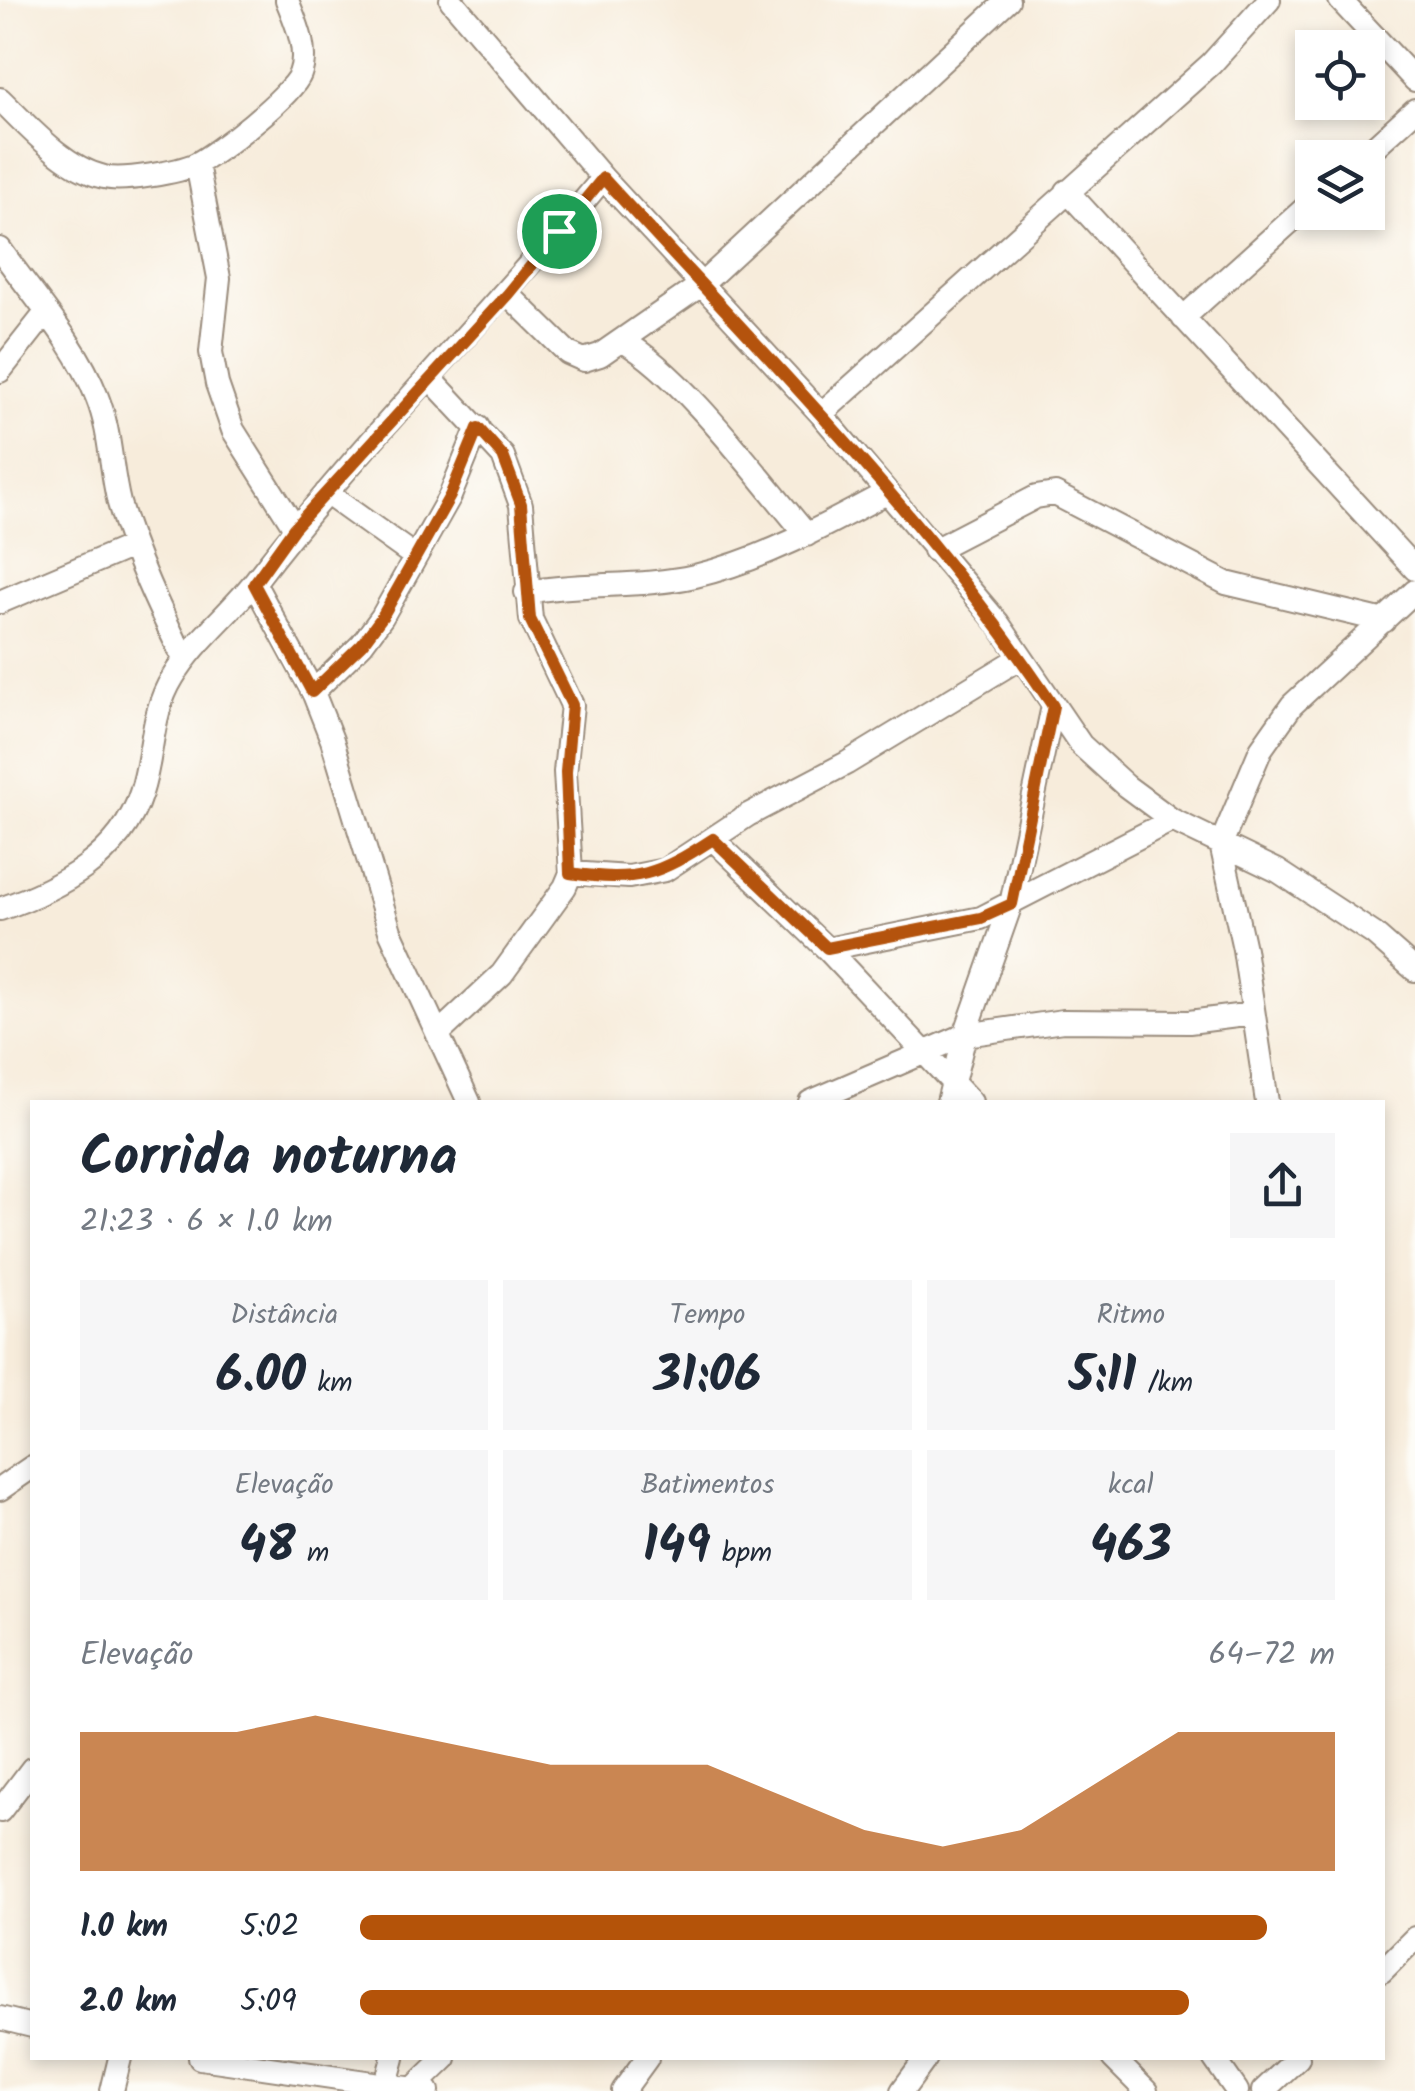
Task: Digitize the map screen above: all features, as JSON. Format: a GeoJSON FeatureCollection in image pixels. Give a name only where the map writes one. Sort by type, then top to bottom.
{"type":"FeatureCollection","features":[{"type":"Feature","properties":{"kind":"street"},"geometry":{"type":"LineString","coordinates":[[0,99],[70,161],[105,178],[197,164],[291,91],[301,71],[302,45],[287,0]]}},
{"type":"Feature","properties":{"kind":"street"},"geometry":{"type":"LineString","coordinates":[[451,0],[603,178],[820,414],[998,624],[1081,745],[1126,786],[1172,820],[1278,872],[1336,908],[1415,970]]}},
{"type":"Feature","properties":{"kind":"street"},"geometry":{"type":"LineString","coordinates":[[508,294],[568,354],[584,360],[623,340],[700,284],[1008,0]]}},
{"type":"Feature","properties":{"kind":"street"},"geometry":{"type":"LineString","coordinates":[[820,414],[1211,64],[1269,0]]}},
{"type":"Feature","properties":{"kind":"street"},"geometry":{"type":"LineString","coordinates":[[1340,0],[1415,80]]}},
{"type":"Feature","properties":{"kind":"street"},"geometry":{"type":"LineString","coordinates":[[1382,140],[1415,110]]}},
{"type":"Feature","properties":{"kind":"street"},"geometry":{"type":"LineString","coordinates":[[197,164],[219,278],[212,352],[217,384],[233,430],[294,528]]}},
{"type":"Feature","properties":{"kind":"street"},"geometry":{"type":"LineString","coordinates":[[0,909],[47,892],[116,840],[141,794],[155,715],[184,660],[254,584],[294,528],[508,294],[603,178]]}},
{"type":"Feature","properties":{"kind":"street"},"geometry":{"type":"LineString","coordinates":[[1066,191],[1415,569]]}},
{"type":"Feature","properties":{"kind":"street"},"geometry":{"type":"LineString","coordinates":[[1183,318],[1295,217]]}},
{"type":"Feature","properties":{"kind":"street"},"geometry":{"type":"LineString","coordinates":[[0,249],[80,362],[97,396],[111,441],[118,496],[132,546],[184,660]]}},
{"type":"Feature","properties":{"kind":"street"},"geometry":{"type":"LineString","coordinates":[[0,371],[44,314]]}},
{"type":"Feature","properties":{"kind":"street"},"geometry":{"type":"LineString","coordinates":[[623,340],[644,353],[672,381],[807,535]]}},
{"type":"Feature","properties":{"kind":"street"},"geometry":{"type":"LineString","coordinates":[[430,378],[503,456],[521,504],[526,592],[538,641],[572,705],[566,772],[570,873],[548,917],[502,974],[438,1034]]}},
{"type":"Feature","properties":{"kind":"street"},"geometry":{"type":"LineString","coordinates":[[312,692],[362,644],[450,496],[478,428]]}},
{"type":"Feature","properties":{"kind":"street"},"geometry":{"type":"LineString","coordinates":[[326,493],[414,556]]}},
{"type":"Feature","properties":{"kind":"street"},"geometry":{"type":"LineString","coordinates":[[526,592],[569,584],[694,576],[807,535],[886,494]]}},
{"type":"Feature","properties":{"kind":"street"},"geometry":{"type":"LineString","coordinates":[[934,550],[1036,497],[1055,494],[1226,583],[1384,620]]}},
{"type":"Feature","properties":{"kind":"street"},"geometry":{"type":"LineString","coordinates":[[0,602],[132,546]]}},
{"type":"Feature","properties":{"kind":"street"},"geometry":{"type":"LineString","coordinates":[[254,584],[312,692],[332,740],[390,931],[467,1100]]}},
{"type":"Feature","properties":{"kind":"street"},"geometry":{"type":"LineString","coordinates":[[1267,1100],[1244,949],[1220,844],[1261,749],[1292,705],[1415,591]]}},
{"type":"Feature","properties":{"kind":"street"},"geometry":{"type":"LineString","coordinates":[[570,873],[630,877],[665,870],[1020,658]]}},
{"type":"Feature","properties":{"kind":"street"},"geometry":{"type":"LineString","coordinates":[[958,1098],[964,1035],[1012,904],[1053,706]]}},
{"type":"Feature","properties":{"kind":"street"},"geometry":{"type":"LineString","coordinates":[[827,948],[981,918],[1172,820]]}},
{"type":"Feature","properties":{"kind":"street"},"geometry":{"type":"LineString","coordinates":[[713,839],[827,948],[924,1052],[958,1098]]}},
{"type":"Feature","properties":{"kind":"street"},"geometry":{"type":"LineString","coordinates":[[815,1100],[964,1035],[1063,1021],[1189,1022],[1253,1014]]}},
{"type":"Feature","properties":{"kind":"street"},"geometry":{"type":"LineString","coordinates":[[0,1488],[30,1469]]}},
{"type":"Feature","properties":{"kind":"street"},"geometry":{"type":"LineString","coordinates":[[0,1811],[30,1772]]}},
{"type":"Feature","properties":{"kind":"street"},"geometry":{"type":"LineString","coordinates":[[1385,1968],[1407,1946]]}},
{"type":"Feature","properties":{"kind":"street"},"geometry":{"type":"LineString","coordinates":[[0,2018],[30,2026]]}},
{"type":"Feature","properties":{"kind":"street"},"geometry":{"type":"LineString","coordinates":[[112,2091],[120,2060]]}},
{"type":"Feature","properties":{"kind":"street"},"geometry":{"type":"LineString","coordinates":[[212,2060],[383,2088],[421,2090],[444,2060]]}},
{"type":"Feature","properties":{"kind":"street"},"geometry":{"type":"LineString","coordinates":[[383,2088],[393,2060]]}},
{"type":"Feature","properties":{"kind":"street"},"geometry":{"type":"LineString","coordinates":[[623,2091],[646,2060]]}},
{"type":"Feature","properties":{"kind":"street"},"geometry":{"type":"LineString","coordinates":[[902,2091],[925,2060]]}},
{"type":"Feature","properties":{"kind":"street"},"geometry":{"type":"LineString","coordinates":[[1116,2060],[1146,2091]]}},
{"type":"Feature","properties":{"kind":"street"},"geometry":{"type":"LineString","coordinates":[[1215,2060],[1237,2091]]}},
{"type":"Feature","properties":{"kind":"street"},"geometry":{"type":"LineString","coordinates":[[1263,2091],[1296,2060]]}},
{"type":"Feature","properties":{"kind":"route"},"geometry":{"type":"LineString","coordinates":[[603,178],[820,414],[998,624],[1053,706],[1012,904],[981,918],[827,948],[713,839],[665,870],[603,878],[570,873],[566,772],[572,705],[568,689],[538,641],[530,619],[521,504],[503,456],[478,428],[450,496],[382,617],[362,644],[312,692],[254,584],[294,528],[508,294],[559,231],[603,178]]}}]}
